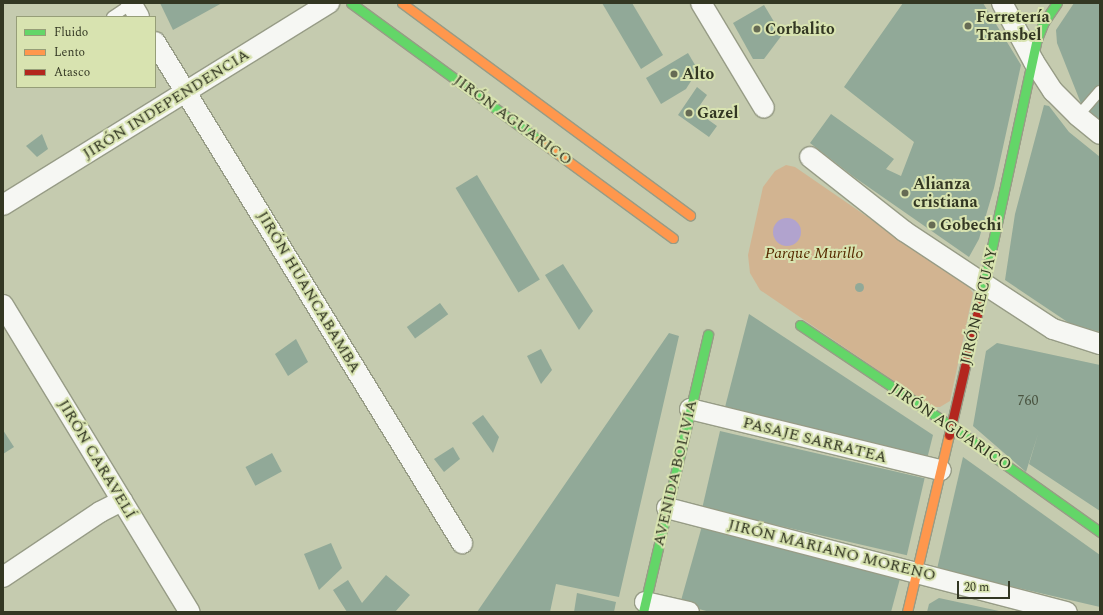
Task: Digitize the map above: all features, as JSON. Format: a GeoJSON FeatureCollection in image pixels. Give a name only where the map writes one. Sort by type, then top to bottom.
{"type":"FeatureCollection","features":[{"type":"Feature","properties":{"kind":"street","name":"JIRÓN INDEPENDENCIA"},"geometry":{"type":"LineString","coordinates":[[3,205],[329,3]]}},
{"type":"Feature","properties":{"kind":"street","name":"JIRÓN AGUARICO"},"geometry":{"type":"LineString","coordinates":[[351,3],[600,180],[674,238]]}},
{"type":"Feature","properties":{"kind":"street","name":"JIRÓN AGUARICO"},"geometry":{"type":"LineString","coordinates":[[402,3],[612,162],[690,215]]}},
{"type":"Feature","properties":{"kind":"street"},"geometry":{"type":"LineString","coordinates":[[701,3],[764,108]]}},
{"type":"Feature","properties":{"kind":"street"},"geometry":{"type":"LineString","coordinates":[[1002,3],[1034,62],[1053,91],[1078,116],[1100,134]]}},
{"type":"Feature","properties":{"kind":"street","name":"JIRÓN RECUAY"},"geometry":{"type":"LineString","coordinates":[[907,612],[984,284],[1034,62],[1037,39],[1044,22],[1057,3]]}},
{"type":"Feature","properties":{"kind":"street","name":"JIRÓN HUANCABAMBA"},"geometry":{"type":"LineString","coordinates":[[156,44],[462,543]]}},
{"type":"Feature","properties":{"kind":"street"},"geometry":{"type":"LineString","coordinates":[[810,157],[904,231],[1053,329],[1100,344]]}},
{"type":"Feature","properties":{"kind":"street","name":"JIRÓN CARAVELÍ"},"geometry":{"type":"LineString","coordinates":[[3,305],[190,612]]}},
{"type":"Feature","properties":{"kind":"street","name":"JIRÓN AGUARICO"},"geometry":{"type":"LineString","coordinates":[[800,325],[951,426],[1100,532]]}},
{"type":"Feature","properties":{"kind":"street","name":"AVENIDA BOLIVIA"},"geometry":{"type":"LineString","coordinates":[[644,607],[708,334]]}},
{"type":"Feature","properties":{"kind":"street","name":"PASAJE SARRATEA"},"geometry":{"type":"LineString","coordinates":[[690,409],[941,470]]}},
{"type":"Feature","properties":{"kind":"street"},"geometry":{"type":"LineString","coordinates":[[3,577],[100,512],[122,501]]}},
{"type":"Feature","properties":{"kind":"street","name":"JIRÓN MARIANO MORENO"},"geometry":{"type":"LineString","coordinates":[[667,508],[917,571],[1067,612]]}},
{"type":"Feature","properties":{"kind":"street"},"geometry":{"type":"LineString","coordinates":[[644,607],[689,612]]}},
{"type":"Feature","properties":{"kind":"lane"},"geometry":{"type":"LineString","coordinates":[[114,16],[134,8]]}},
{"type":"Feature","properties":{"kind":"lane"},"geometry":{"type":"LineString","coordinates":[[1078,116],[1100,91]]}},
{"type":"Feature","properties":{"kind":"green space","name":"Parque Murillo"},"geometry":{"type":"Polygon","coordinates":[[[786,165],[795,167],[968,286],[973,293],[950,401],[940,407],[932,407],[760,290],[750,273],[748,255],[763,187],[775,171],[786,165]]]}},
{"type":"Feature","properties":{"kind":"shaded area"},"geometry":{"type":"Polygon","coordinates":[[[787,218],[797,222],[801,232],[797,242],[787,246],[777,242],[773,232],[777,222],[787,218]]]}},
{"type":"Feature","properties":{"kind":"building"},"geometry":{"type":"Polygon","coordinates":[[[160,3],[222,3],[173,30],[160,3]]]}},
{"type":"Feature","properties":{"kind":"building"},"geometry":{"type":"Polygon","coordinates":[[[602,3],[632,3],[663,55],[641,69],[602,3]]]}},
{"type":"Feature","properties":{"kind":"building"},"geometry":{"type":"Polygon","coordinates":[[[903,3],[983,3],[1021,65],[994,188],[979,239],[969,257],[854,177],[810,143],[831,114],[894,159],[886,169],[901,176],[914,142],[844,87],[903,3]]]}},
{"type":"Feature","properties":{"kind":"building"},"geometry":{"type":"Polygon","coordinates":[[[1074,3],[1100,3],[1100,124],[1084,111],[1057,43],[1056,30],[1074,3]]]}},
{"type":"Feature","properties":{"kind":"building","name":"Corbalito"},"geometry":{"type":"Polygon","coordinates":[[[764,5],[782,35],[764,59],[753,59],[733,23],[764,5]]]}},
{"type":"Feature","properties":{"kind":"building","name":"Alto"},"geometry":{"type":"Polygon","coordinates":[[[688,53],[698,70],[686,89],[661,104],[646,78],[688,53]]]}},
{"type":"Feature","properties":{"kind":"building","name":"Gazel"},"geometry":{"type":"Polygon","coordinates":[[[697,87],[707,95],[696,111],[717,126],[709,137],[678,115],[697,87]]]}},
{"type":"Feature","properties":{"kind":"building"},"geometry":{"type":"Polygon","coordinates":[[[1044,105],[1049,106],[1069,132],[1100,157],[1100,332],[1069,323],[1005,280],[1015,214],[1044,105]]]}},
{"type":"Feature","properties":{"kind":"building"},"geometry":{"type":"Polygon","coordinates":[[[42,134],[48,149],[37,157],[26,146],[42,134]]]}},
{"type":"Feature","properties":{"kind":"building"},"geometry":{"type":"Polygon","coordinates":[[[477,175],[540,280],[518,292],[456,188],[477,175]]]}},
{"type":"Feature","properties":{"kind":"building"},"geometry":{"type":"Polygon","coordinates":[[[563,264],[593,311],[579,330],[545,275],[563,264]]]}},
{"type":"Feature","properties":{"kind":"building"},"geometry":{"type":"Polygon","coordinates":[[[859,282],[864,287],[859,292],[854,287],[859,282]]]}},
{"type":"Feature","properties":{"kind":"building"},"geometry":{"type":"Polygon","coordinates":[[[440,303],[448,314],[415,338],[407,327],[440,303]]]}},
{"type":"Feature","properties":{"kind":"building"},"geometry":{"type":"Polygon","coordinates":[[[749,314],[933,435],[927,459],[724,411],[749,314]]]}},
{"type":"Feature","properties":{"kind":"building"},"geometry":{"type":"Polygon","coordinates":[[[669,333],[679,336],[619,597],[556,584],[550,612],[477,612],[669,333]]]}},
{"type":"Feature","properties":{"kind":"building"},"geometry":{"type":"Polygon","coordinates":[[[296,339],[308,362],[288,376],[275,354],[296,339]]]}},
{"type":"Feature","properties":{"kind":"building"},"geometry":{"type":"Polygon","coordinates":[[[997,343],[1100,365],[1100,511],[1029,464],[1038,434],[1026,472],[973,426],[986,351],[997,343]]]}},
{"type":"Feature","properties":{"kind":"building"},"geometry":{"type":"Polygon","coordinates":[[[541,349],[552,370],[541,384],[527,356],[541,349]]]}},
{"type":"Feature","properties":{"kind":"building"},"geometry":{"type":"Polygon","coordinates":[[[483,415],[499,437],[493,453],[472,423],[483,415]]]}},
{"type":"Feature","properties":{"kind":"building"},"geometry":{"type":"Polygon","coordinates":[[[3,430],[14,447],[3,454],[3,430]]]}},
{"type":"Feature","properties":{"kind":"building"},"geometry":{"type":"Polygon","coordinates":[[[720,431],[925,478],[907,555],[702,508],[720,431]]]}},
{"type":"Feature","properties":{"kind":"building"},"geometry":{"type":"Polygon","coordinates":[[[453,447],[460,459],[444,472],[434,459],[453,447]]]}},
{"type":"Feature","properties":{"kind":"building"},"geometry":{"type":"Polygon","coordinates":[[[272,453],[282,472],[255,486],[246,467],[272,453]]]}},
{"type":"Feature","properties":{"kind":"building"},"geometry":{"type":"Polygon","coordinates":[[[963,457],[1100,555],[1100,607],[937,569],[963,457]]]}},
{"type":"Feature","properties":{"kind":"building"},"geometry":{"type":"Polygon","coordinates":[[[702,526],[901,575],[891,612],[710,612],[680,604],[702,526]]]}},
{"type":"Feature","properties":{"kind":"building"},"geometry":{"type":"Polygon","coordinates":[[[331,543],[342,568],[319,590],[304,554],[331,543]]]}},
{"type":"Feature","properties":{"kind":"building"},"geometry":{"type":"Polygon","coordinates":[[[386,575],[410,595],[395,612],[347,612],[333,590],[348,580],[362,603],[386,575]]]}},
{"type":"Feature","properties":{"kind":"building"},"geometry":{"type":"Polygon","coordinates":[[[577,593],[616,602],[614,612],[574,612],[577,593]]]}},
{"type":"Feature","properties":{"kind":"building"},"geometry":{"type":"Polygon","coordinates":[[[939,598],[999,612],[927,612],[929,604],[939,598]]]}},
{"type":"Feature","properties":{"kind":"traffic: fast"},"geometry":{"type":"LineString","coordinates":[[351,3],[539,140]]}},
{"type":"Feature","properties":{"kind":"traffic: fast"},"geometry":{"type":"LineString","coordinates":[[980,302],[1037,39],[1044,22],[1057,3]]}},
{"type":"Feature","properties":{"kind":"traffic: fast"},"geometry":{"type":"LineString","coordinates":[[800,325],[951,426],[1100,532]]}},
{"type":"Feature","properties":{"kind":"traffic: fast"},"geometry":{"type":"LineString","coordinates":[[643,612],[708,334]]}},
{"type":"Feature","properties":{"kind":"traffic: slow"},"geometry":{"type":"LineString","coordinates":[[402,3],[690,215]]}},
{"type":"Feature","properties":{"kind":"traffic: slow"},"geometry":{"type":"LineString","coordinates":[[539,140],[673,238]]}},
{"type":"Feature","properties":{"kind":"traffic: slow"},"geometry":{"type":"LineString","coordinates":[[907,612],[949,435]]}},
{"type":"Feature","properties":{"kind":"traffic: jam"},"geometry":{"type":"LineString","coordinates":[[949,435],[980,302]]}},
{"type":"Feature","properties":{"kind":"place","name":"Ferretería Transbel"},"geometry":{"type":"Point","coordinates":[968,26]}},
{"type":"Feature","properties":{"kind":"place","name":"Corbalito"},"geometry":{"type":"Point","coordinates":[757,29]}},
{"type":"Feature","properties":{"kind":"place","name":"Alto"},"geometry":{"type":"Point","coordinates":[674,74]}},
{"type":"Feature","properties":{"kind":"place","name":"Gazel"},"geometry":{"type":"Point","coordinates":[689,113]}},
{"type":"Feature","properties":{"kind":"place","name":"Alianza cristiana"},"geometry":{"type":"Point","coordinates":[905,193]}},
{"type":"Feature","properties":{"kind":"place","name":"Gobechi"},"geometry":{"type":"Point","coordinates":[932,225]}}]}
